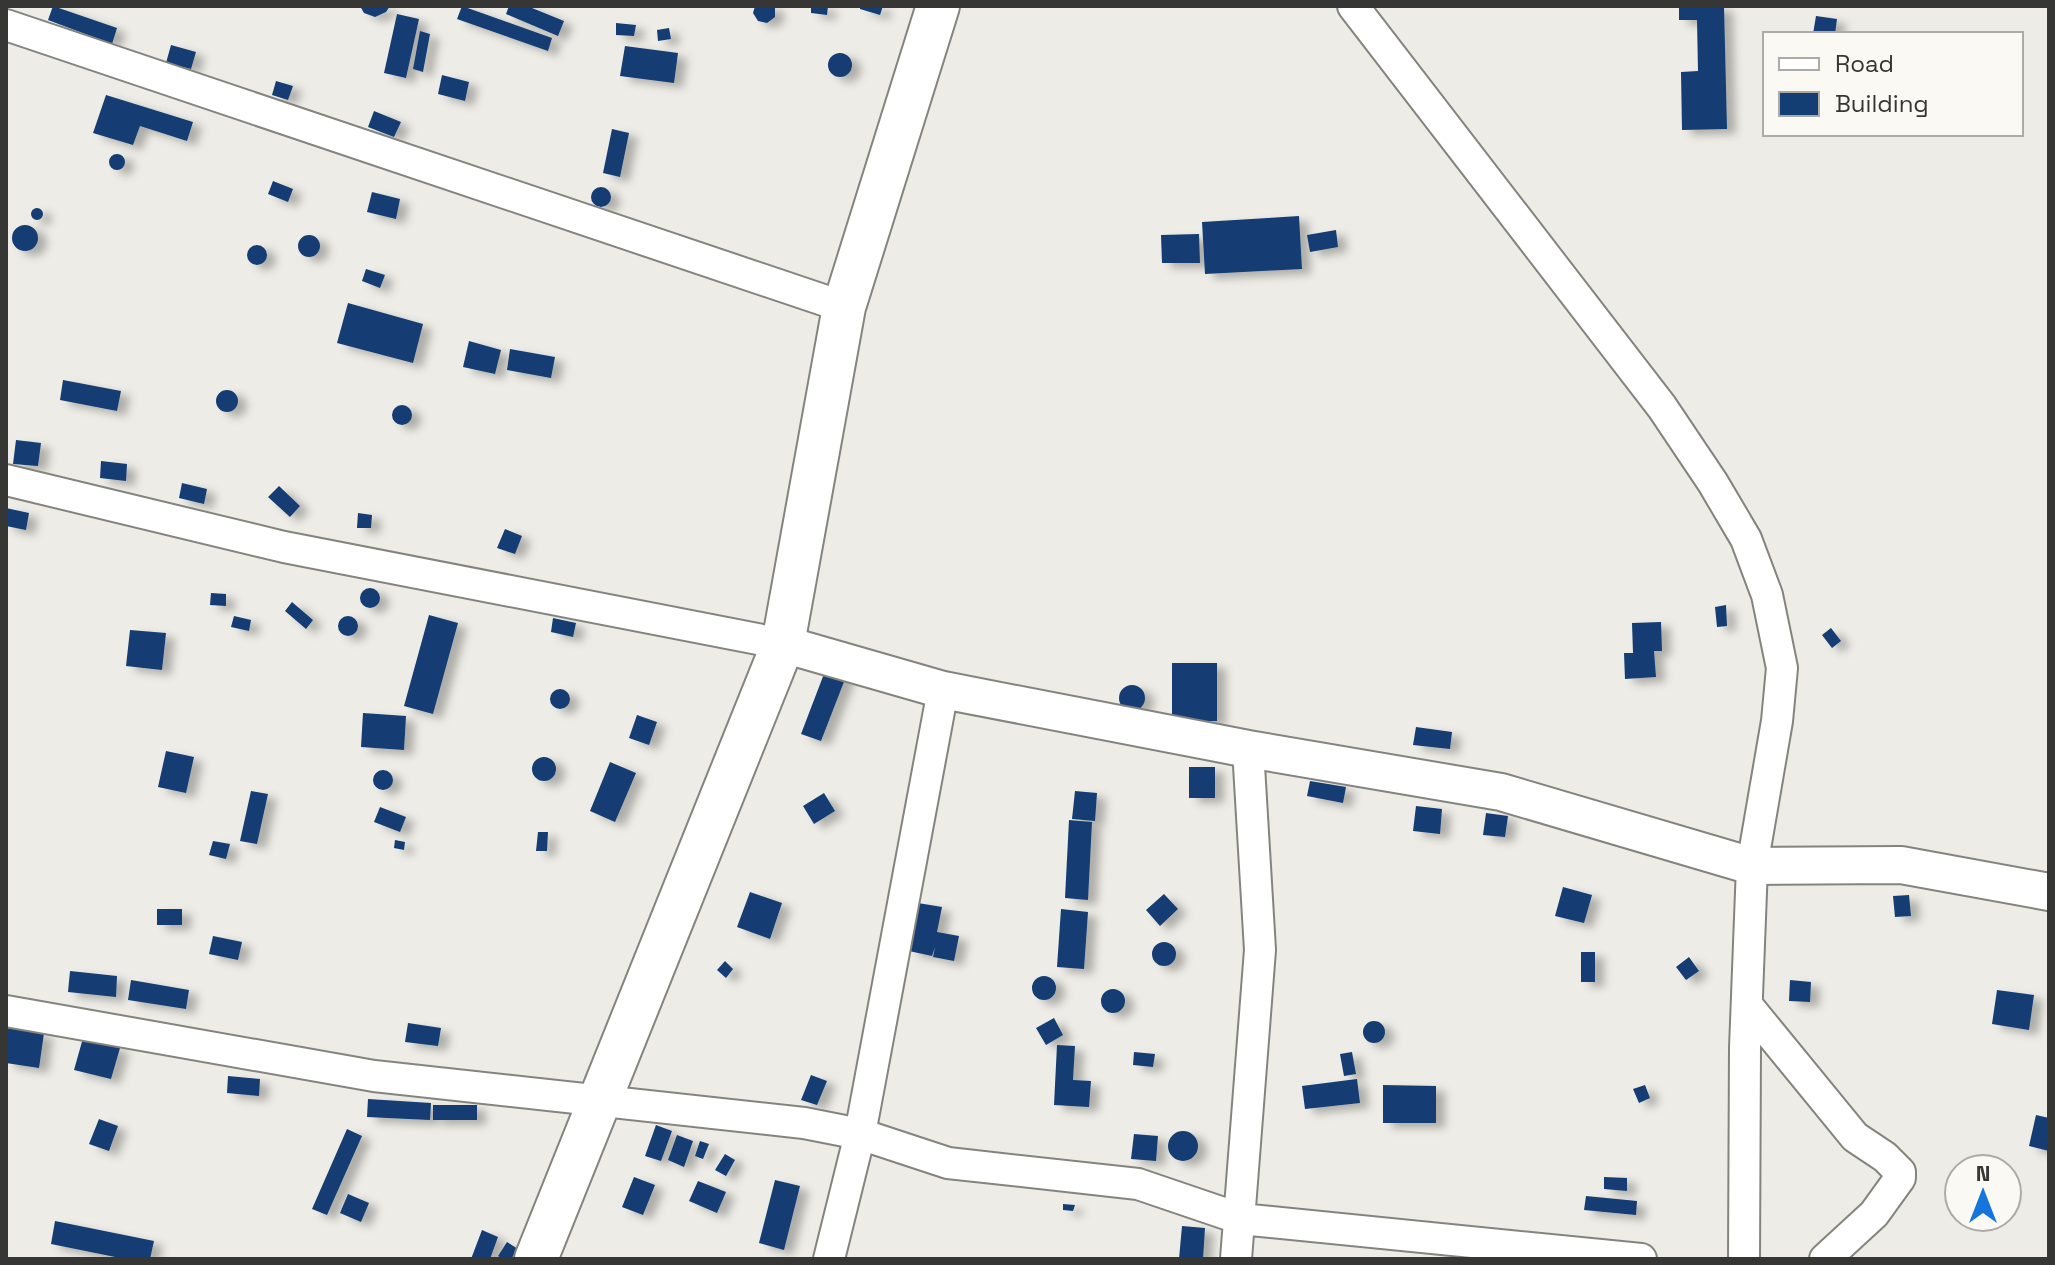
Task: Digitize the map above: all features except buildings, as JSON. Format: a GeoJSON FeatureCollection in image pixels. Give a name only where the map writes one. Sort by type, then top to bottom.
{"type":"FeatureCollection","features":[{"type":"Feature","properties":{"kind":"main road"},"geometry":{"type":"LineString","coordinates":[[536,1259],[783,644],[844,307],[938,6]]}},
{"type":"Feature","properties":{"kind":"street"},"geometry":{"type":"LineString","coordinates":[[1353,6],[1662,407],[1746,539],[1767,595],[1782,668],[1777,721],[1752,866],[1744,1259]]}},
{"type":"Feature","properties":{"kind":"street"},"geometry":{"type":"LineString","coordinates":[[6,25],[844,307]]}},
{"type":"Feature","properties":{"kind":"street"},"geometry":{"type":"LineString","coordinates":[[6,480],[284,547],[783,644],[943,690],[1248,749],[1501,792],[1752,866],[1901,865],[2049,892]]}},
{"type":"Feature","properties":{"kind":"street"},"geometry":{"type":"LineString","coordinates":[[829,1259],[860,1134],[943,690]]}},
{"type":"Feature","properties":{"kind":"street"},"geometry":{"type":"LineString","coordinates":[[1236,1259],[1260,950],[1248,749]]}},
{"type":"Feature","properties":{"kind":"street"},"geometry":{"type":"LineString","coordinates":[[1747,1005],[1855,1137],[1885,1157],[1900,1172],[1900,1178],[1874,1214],[1825,1259]]}},
{"type":"Feature","properties":{"kind":"street"},"geometry":{"type":"LineString","coordinates":[[6,1011],[374,1076],[804,1123],[860,1134],[948,1163],[1138,1184],[1241,1219],[1641,1259]]}}]}
